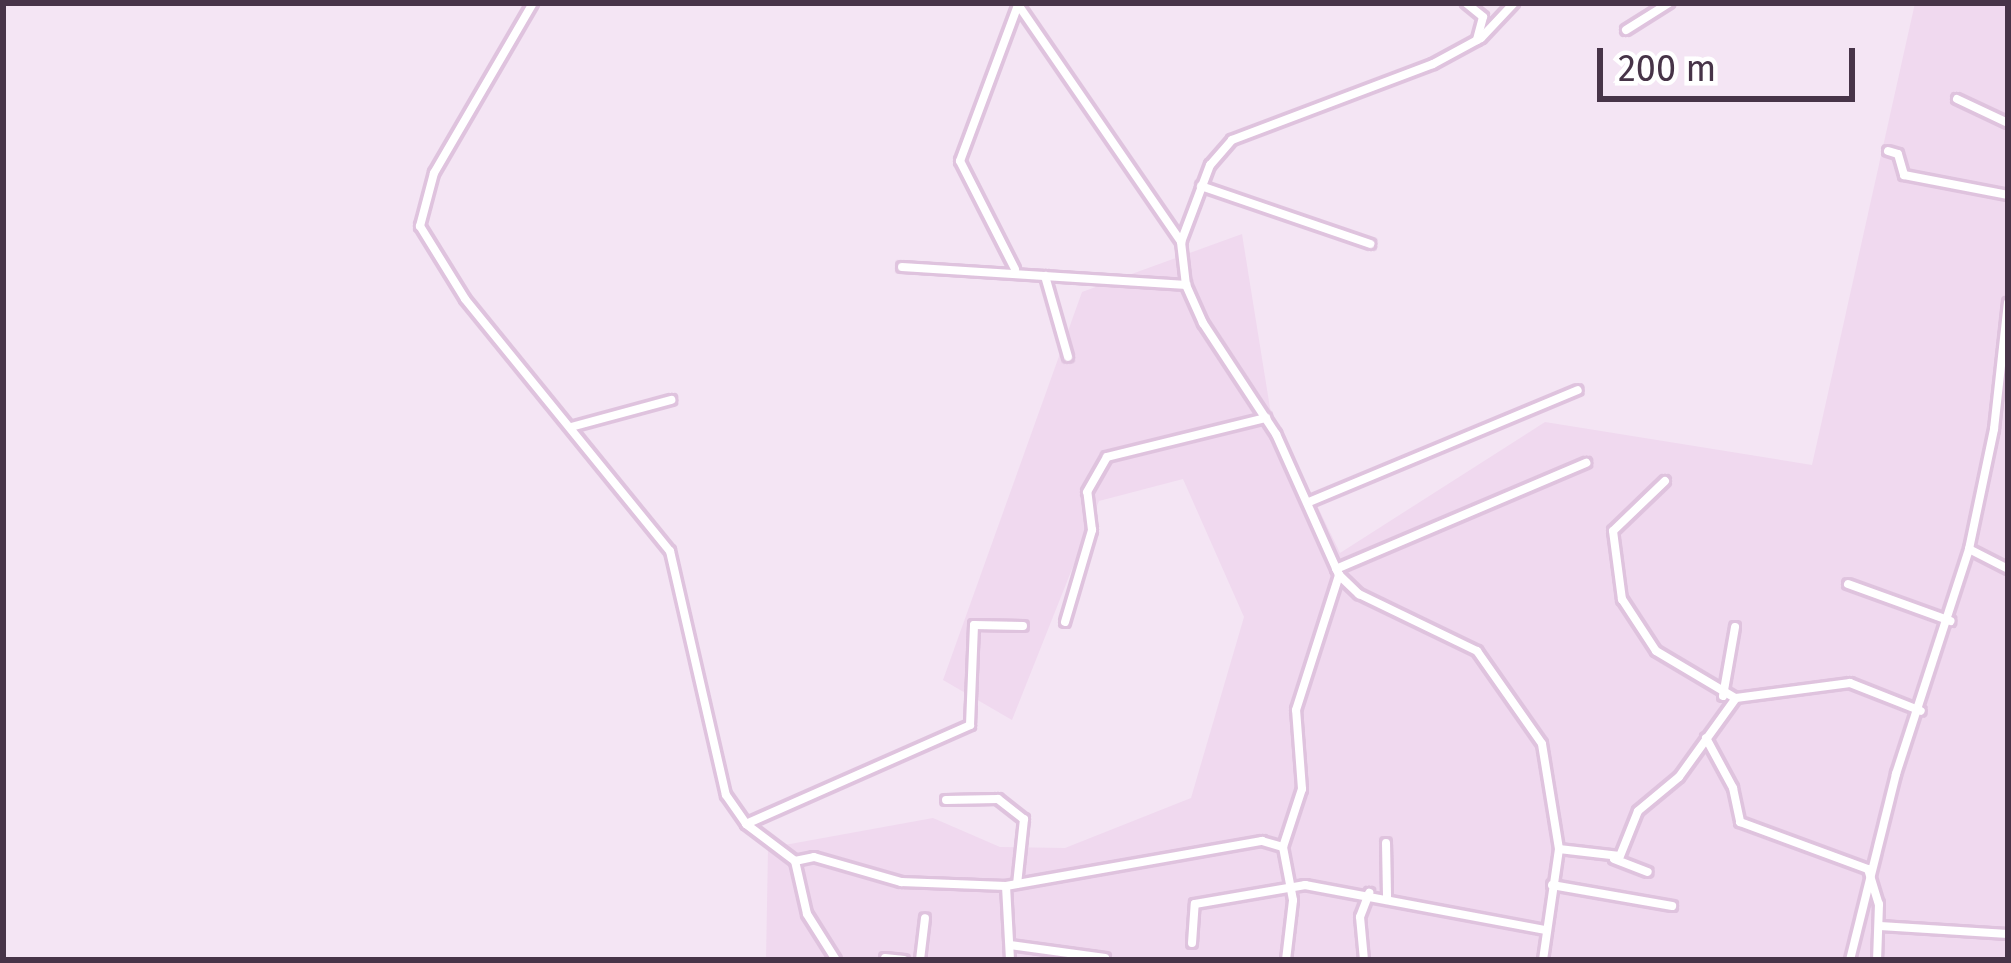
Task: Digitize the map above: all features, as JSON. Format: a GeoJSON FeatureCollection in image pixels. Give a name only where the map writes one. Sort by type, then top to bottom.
{"type":"FeatureCollection","features":[{"type":"Feature","properties":{"kind":"street"},"geometry":{"type":"LineString","coordinates":[[533,3],[434,173],[420,226],[465,299],[670,550],[722,780],[746,824],[795,862],[807,914],[836,960]]}},
{"type":"Feature","properties":{"kind":"street"},"geometry":{"type":"LineString","coordinates":[[1466,3],[1493,26]]}},
{"type":"Feature","properties":{"kind":"street"},"geometry":{"type":"LineString","coordinates":[[1514,3],[1477,40],[1232,140],[1201,186],[1181,242],[1186,285],[1265,418],[1309,502],[1338,572],[1351,589],[1461,641],[1513,693],[1542,744],[1559,849],[1544,960]]}},
{"type":"Feature","properties":{"kind":"street"},"geometry":{"type":"LineString","coordinates":[[1626,30],[1669,3]]}},
{"type":"Feature","properties":{"kind":"street"},"geometry":{"type":"LineString","coordinates":[[1017,4],[1181,242]]}},
{"type":"Feature","properties":{"kind":"street"},"geometry":{"type":"LineString","coordinates":[[1015,269],[961,161],[1017,4]]}},
{"type":"Feature","properties":{"kind":"street"},"geometry":{"type":"LineString","coordinates":[[1477,40],[1483,16]]}},
{"type":"Feature","properties":{"kind":"street"},"geometry":{"type":"LineString","coordinates":[[1958,99],[2008,123]]}},
{"type":"Feature","properties":{"kind":"street"},"geometry":{"type":"LineString","coordinates":[[1888,151],[1898,154],[1904,176],[2008,195]]}},
{"type":"Feature","properties":{"kind":"street"},"geometry":{"type":"LineString","coordinates":[[1201,186],[1370,244]]}},
{"type":"Feature","properties":{"kind":"street"},"geometry":{"type":"LineString","coordinates":[[902,267],[1015,269],[1045,276],[1186,285]]}},
{"type":"Feature","properties":{"kind":"street"},"geometry":{"type":"LineString","coordinates":[[1045,276],[1068,357]]}},
{"type":"Feature","properties":{"kind":"street"},"geometry":{"type":"LineString","coordinates":[[1850,960],[1896,774],[1921,711],[1969,549],[1994,429],[2008,303]]}},
{"type":"Feature","properties":{"kind":"street"},"geometry":{"type":"LineString","coordinates":[[1309,502],[1578,390]]}},
{"type":"Feature","properties":{"kind":"street"},"geometry":{"type":"LineString","coordinates":[[571,427],[671,400]]}},
{"type":"Feature","properties":{"kind":"street"},"geometry":{"type":"LineString","coordinates":[[1065,622],[1092,530],[1087,492],[1107,458],[1265,418]]}},
{"type":"Feature","properties":{"kind":"street"},"geometry":{"type":"LineString","coordinates":[[1994,429],[2008,428]]}},
{"type":"Feature","properties":{"kind":"street"},"geometry":{"type":"LineString","coordinates":[[1338,572],[1586,463]]}},
{"type":"Feature","properties":{"kind":"street"},"geometry":{"type":"LineString","coordinates":[[1665,482],[1613,531],[1617,582],[1656,651],[1723,696],[1850,683],[1921,711]]}},
{"type":"Feature","properties":{"kind":"street"},"geometry":{"type":"LineString","coordinates":[[1969,549],[2008,569]]}},
{"type":"Feature","properties":{"kind":"street"},"geometry":{"type":"LineString","coordinates":[[1286,960],[1290,892],[1283,847],[1302,789],[1296,710],[1338,572]]}},
{"type":"Feature","properties":{"kind":"street"},"geometry":{"type":"LineString","coordinates":[[1848,584],[1949,621]]}},
{"type":"Feature","properties":{"kind":"street"},"geometry":{"type":"LineString","coordinates":[[1334,597],[1351,589]]}},
{"type":"Feature","properties":{"kind":"street"},"geometry":{"type":"LineString","coordinates":[[746,824],[962,730],[973,713],[974,625],[1023,626]]}},
{"type":"Feature","properties":{"kind":"street"},"geometry":{"type":"LineString","coordinates":[[1723,696],[1735,627]]}},
{"type":"Feature","properties":{"kind":"street"},"geometry":{"type":"LineString","coordinates":[[1613,859],[1629,844],[1638,812],[1679,776],[1736,698]]}},
{"type":"Feature","properties":{"kind":"street"},"geometry":{"type":"LineString","coordinates":[[1705,737],[1733,788],[1740,822],[1780,832],[1873,877]]}},
{"type":"Feature","properties":{"kind":"street"},"geometry":{"type":"LineString","coordinates":[[946,800],[998,799],[1024,819],[1017,884]]}},
{"type":"Feature","properties":{"kind":"street"},"geometry":{"type":"LineString","coordinates":[[795,862],[814,857],[901,882],[1006,886],[1262,841],[1283,847]]}},
{"type":"Feature","properties":{"kind":"street"},"geometry":{"type":"LineString","coordinates":[[1386,843],[1387,897]]}},
{"type":"Feature","properties":{"kind":"street"},"geometry":{"type":"LineString","coordinates":[[1559,849],[1613,859],[1648,872]]}},
{"type":"Feature","properties":{"kind":"street"},"geometry":{"type":"LineString","coordinates":[[1873,877],[1880,926],[1877,960]]}},
{"type":"Feature","properties":{"kind":"street"},"geometry":{"type":"LineString","coordinates":[[1192,943],[1196,904],[1290,892],[1305,885],[1369,893],[1436,914],[1546,930]]}},
{"type":"Feature","properties":{"kind":"street"},"geometry":{"type":"LineString","coordinates":[[1552,885],[1672,906]]}},
{"type":"Feature","properties":{"kind":"street"},"geometry":{"type":"LineString","coordinates":[[1006,886],[1010,960]]}},
{"type":"Feature","properties":{"kind":"street"},"geometry":{"type":"LineString","coordinates":[[1364,960],[1360,917],[1369,893]]}},
{"type":"Feature","properties":{"kind":"street"},"geometry":{"type":"LineString","coordinates":[[920,960],[925,918]]}},
{"type":"Feature","properties":{"kind":"street"},"geometry":{"type":"LineString","coordinates":[[1880,926],[2008,934]]}},
{"type":"Feature","properties":{"kind":"street"},"geometry":{"type":"LineString","coordinates":[[1010,945],[1105,958]]}},
{"type":"Feature","properties":{"kind":"street"},"geometry":{"type":"LineString","coordinates":[[885,958],[904,960]]}},
{"type":"Feature","properties":{"kind":"shaded area"},"geometry":{"type":"Polygon","coordinates":[[[1915,3],[2008,3],[2008,960],[766,960],[768,848],[933,818],[1000,847],[1065,848],[1191,798],[1244,617],[1183,479],[1099,501],[1012,720],[943,680],[1082,292],[1242,234],[1270,408],[1340,553],[1545,422],[1812,465],[1915,3]]]}}]}
